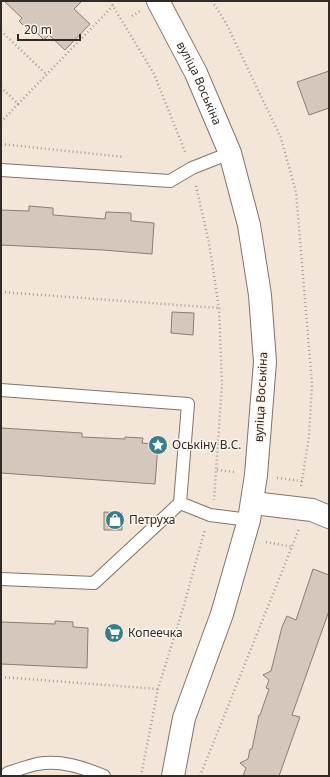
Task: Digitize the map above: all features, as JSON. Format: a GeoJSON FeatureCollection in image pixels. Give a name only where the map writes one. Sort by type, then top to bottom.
{"type":"FeatureCollection","features":[{"type":"Feature","properties":{"kind":"street","name":"вуліца Воськіна"},"geometry":{"type":"LineString","coordinates":[[158,1],[196,72],[230,153],[249,225],[260,295],[265,362],[256,475],[251,511],[222,614],[184,718],[173,776]]}},
{"type":"Feature","properties":{"kind":"street"},"geometry":{"type":"LineString","coordinates":[[251,511],[312,510],[329,517]]}},
{"type":"Feature","properties":{"kind":"lane"},"geometry":{"type":"LineString","coordinates":[[1,170],[170,181],[192,168],[230,153]]}},
{"type":"Feature","properties":{"kind":"lane"},"geometry":{"type":"LineString","coordinates":[[1,390],[188,404],[180,503],[94,583],[1,579]]}},
{"type":"Feature","properties":{"kind":"lane"},"geometry":{"type":"LineString","coordinates":[[180,503],[210,514],[251,511]]}},
{"type":"Feature","properties":{"kind":"lane"},"geometry":{"type":"LineString","coordinates":[[5,776],[37,764],[62,763],[84,768],[104,776]]}},
{"type":"Feature","properties":{"kind":"path"},"geometry":{"type":"LineString","coordinates":[[110,1],[154,74],[192,168]]}},
{"type":"Feature","properties":{"kind":"path"},"geometry":{"type":"LineString","coordinates":[[1,122],[113,6]]}},
{"type":"Feature","properties":{"kind":"path"},"geometry":{"type":"LineString","coordinates":[[1,31],[47,75]]}},
{"type":"Feature","properties":{"kind":"path"},"geometry":{"type":"LineString","coordinates":[[1,87],[18,104]]}},
{"type":"Feature","properties":{"kind":"path"},"geometry":{"type":"LineString","coordinates":[[1,144],[124,157]]}},
{"type":"Feature","properties":{"kind":"path"},"geometry":{"type":"LineString","coordinates":[[1,292],[219,308]]}},
{"type":"Feature","properties":{"kind":"path"},"geometry":{"type":"LineString","coordinates":[[217,470],[236,473]]}},
{"type":"Feature","properties":{"kind":"path"},"geometry":{"type":"LineString","coordinates":[[276,478],[302,481]]}},
{"type":"Feature","properties":{"kind":"path"},"geometry":{"type":"LineString","coordinates":[[259,540],[293,546]]}},
{"type":"Feature","properties":{"kind":"path"},"geometry":{"type":"LineString","coordinates":[[1,677],[158,689]]}},
{"type":"Feature","properties":{"kind":"building"},"geometry":{"type":"Polygon","coordinates":[[[4,1],[82,1],[74,9],[90,24],[65,50],[49,35],[44,40],[34,30],[31,33],[19,21],[22,18],[4,1]]]}},
{"type":"Feature","properties":{"kind":"building"},"geometry":{"type":"Polygon","coordinates":[[[329,71],[329,108],[309,115],[297,82],[329,71]]]}},
{"type":"Feature","properties":{"kind":"building"},"geometry":{"type":"Polygon","coordinates":[[[29,206],[53,208],[53,215],[105,219],[106,212],[131,213],[131,221],[154,223],[152,254],[1,245],[1,210],[29,211],[29,206]]]}},
{"type":"Feature","properties":{"kind":"building"},"geometry":{"type":"Polygon","coordinates":[[[172,312],[194,313],[193,335],[171,333],[172,312]]]}},
{"type":"Feature","properties":{"kind":"building"},"geometry":{"type":"Polygon","coordinates":[[[1,428],[82,433],[82,437],[125,439],[125,437],[143,438],[142,443],[158,445],[155,484],[1,473],[1,428]]]}},
{"type":"Feature","properties":{"kind":"building"},"geometry":{"type":"Polygon","coordinates":[[[104,512],[122,513],[122,530],[104,530],[104,512]]]}},
{"type":"Feature","properties":{"kind":"building"},"geometry":{"type":"Polygon","coordinates":[[[313,569],[329,575],[329,611],[292,715],[300,717],[279,776],[243,776],[246,768],[240,763],[248,759],[250,749],[252,749],[259,715],[269,689],[266,688],[269,680],[263,675],[271,671],[282,627],[287,616],[296,620],[313,569]]]}},
{"type":"Feature","properties":{"kind":"building"},"geometry":{"type":"Polygon","coordinates":[[[55,621],[73,622],[73,627],[88,628],[87,668],[1,664],[1,622],[55,624],[55,621]]]}},
{"type":"Feature","properties":{"kind":"place","name":"Оськіну В.С."},"geometry":{"type":"Point","coordinates":[158,445]}},
{"type":"Feature","properties":{"kind":"place","name":"Петруха"},"geometry":{"type":"Point","coordinates":[115,520]}},
{"type":"Feature","properties":{"kind":"place","name":"Копеечка"},"geometry":{"type":"Point","coordinates":[114,633]}}]}
